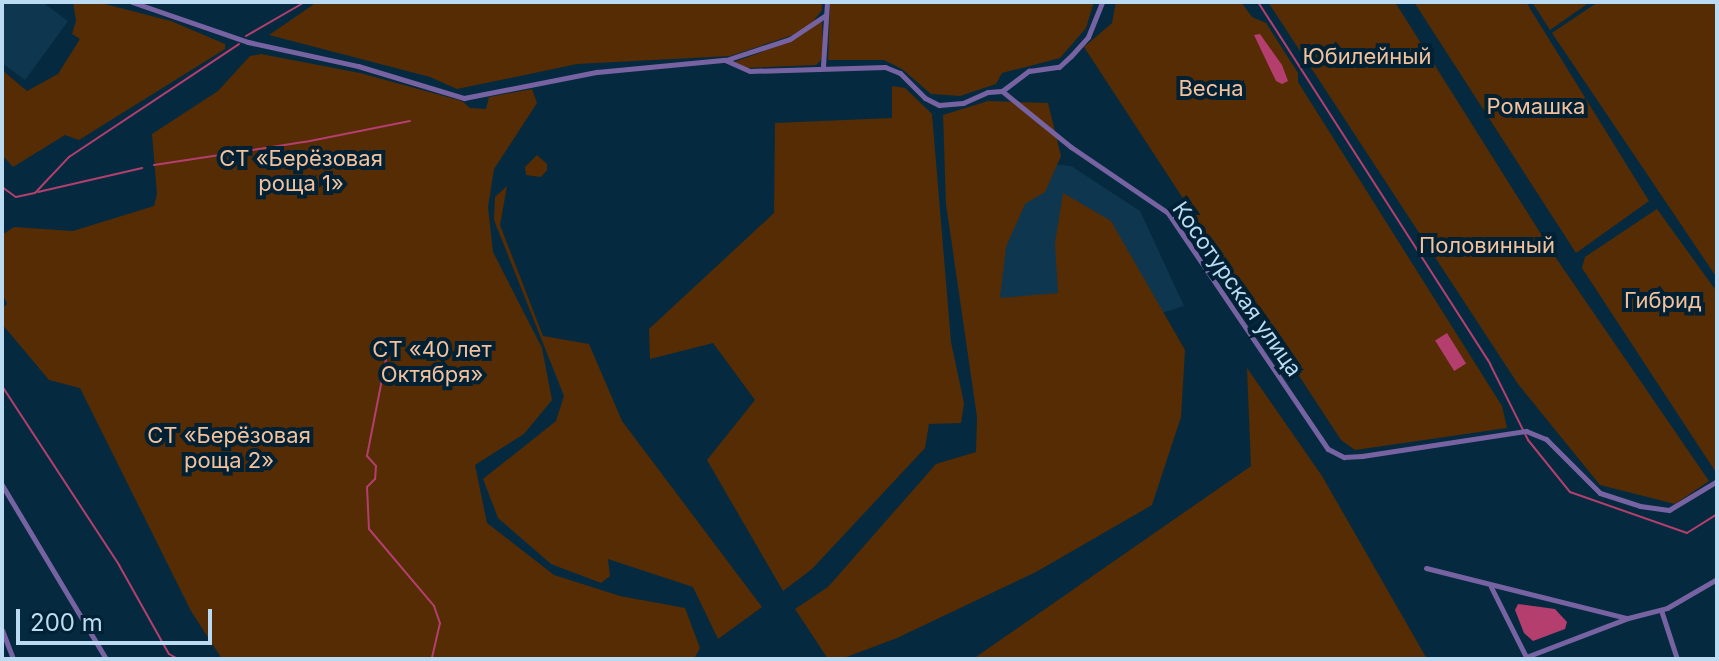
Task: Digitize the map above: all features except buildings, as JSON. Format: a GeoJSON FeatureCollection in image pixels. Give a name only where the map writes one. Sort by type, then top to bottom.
{"type":"FeatureCollection","features":[{"type":"Feature","properties":{"kind":"street"},"geometry":{"type":"LineString","coordinates":[[132,2],[248,42],[358,66],[464,98],[597,72],[725,60],[790,39],[826,15]]}},
{"type":"Feature","properties":{"kind":"street"},"geometry":{"type":"LineString","coordinates":[[823,66],[827,2]]}},
{"type":"Feature","properties":{"kind":"street"},"geometry":{"type":"LineString","coordinates":[[725,60],[750,71],[823,66],[885,67],[900,73],[925,98],[939,105],[963,103],[988,92],[1002,91],[1029,71],[1059,67],[1088,37],[1102,2]]}},
{"type":"Feature","properties":{"kind":"street","name":"Косотурская улица"},"geometry":{"type":"LineString","coordinates":[[1002,91],[1071,147],[1168,213],[1328,449],[1344,457],[1526,431],[1546,439],[1600,493],[1640,506],[1669,510],[1717,481]]}},
{"type":"Feature","properties":{"kind":"street"},"geometry":{"type":"LineString","coordinates":[[2,485],[106,659]]}},
{"type":"Feature","properties":{"kind":"street"},"geometry":{"type":"LineString","coordinates":[[1426,568],[1628,618]]}},
{"type":"Feature","properties":{"kind":"street"},"geometry":{"type":"LineString","coordinates":[[1491,586],[1526,658],[1628,618],[1661,610],[1717,579]]}},
{"type":"Feature","properties":{"kind":"street"},"geometry":{"type":"LineString","coordinates":[[1661,610],[1677,659]]}},
{"type":"Feature","properties":{"kind":"street"},"geometry":{"type":"LineString","coordinates":[[2,630],[13,659]]}},
{"type":"Feature","properties":{"kind":"shaded area"},"geometry":{"type":"Polygon","coordinates":[[[2,2],[42,2],[68,21],[25,80],[2,63],[2,2]]]}},
{"type":"Feature","properties":{"kind":"shaded area"},"geometry":{"type":"Polygon","coordinates":[[[1260,34],[1282,65],[1288,81],[1282,84],[1276,81],[1254,35],[1260,34]]]}},
{"type":"Feature","properties":{"kind":"shaded area"},"geometry":{"type":"Polygon","coordinates":[[[1036,163],[1071,166],[1140,211],[1184,306],[1161,313],[997,304],[995,231],[1036,163]]]}},
{"type":"Feature","properties":{"kind":"shaded area"},"geometry":{"type":"Polygon","coordinates":[[[1447,333],[1466,364],[1454,371],[1435,340],[1447,333]]]}},
{"type":"Feature","properties":{"kind":"shaded area"},"geometry":{"type":"Polygon","coordinates":[[[1518,604],[1555,609],[1567,622],[1565,629],[1533,641],[1524,633],[1515,610],[1518,604]]]}},
{"type":"Feature","properties":{"kind":"green space"},"geometry":{"type":"Polygon","coordinates":[[[73,2],[97,2],[171,21],[225,44],[225,49],[79,140],[65,135],[13,167],[2,155],[2,70],[27,91],[58,74],[80,39],[72,34],[76,21],[73,2]]]}},
{"type":"Feature","properties":{"kind":"green space"},"geometry":{"type":"Polygon","coordinates":[[[317,2],[822,2],[822,10],[811,24],[793,35],[730,56],[577,64],[457,89],[430,77],[269,35],[317,2]]]}},
{"type":"Feature","properties":{"kind":"green space"},"geometry":{"type":"Polygon","coordinates":[[[830,2],[1094,2],[1086,28],[1060,58],[1002,73],[996,84],[960,96],[931,94],[902,69],[884,60],[828,60],[830,2]]]}},
{"type":"Feature","properties":{"kind":"green space","name":"Весна"},"geometry":{"type":"Polygon","coordinates":[[[1116,2],[1241,2],[1252,17],[1266,23],[1298,73],[1298,82],[1502,406],[1507,428],[1355,450],[1341,440],[1084,47],[1112,23],[1116,2]]]}},
{"type":"Feature","properties":{"kind":"green space"},"geometry":{"type":"Polygon","coordinates":[[[1268,2],[1395,2],[1556,258],[1709,481],[1675,504],[1600,485],[1518,384],[1268,2]]]}},
{"type":"Feature","properties":{"kind":"green space","name":"Ромашка"},"geometry":{"type":"Polygon","coordinates":[[[1414,2],[1526,2],[1649,201],[1576,253],[1414,2]]]}},
{"type":"Feature","properties":{"kind":"green space"},"geometry":{"type":"Polygon","coordinates":[[[1532,2],[1590,2],[1550,30],[1532,2]]]}},
{"type":"Feature","properties":{"kind":"green space"},"geometry":{"type":"Polygon","coordinates":[[[1598,2],[1717,2],[1717,278],[1552,33],[1598,2]]]}},
{"type":"Feature","properties":{"kind":"green space"},"geometry":{"type":"Polygon","coordinates":[[[822,21],[823,49],[821,60],[816,65],[747,68],[734,62],[792,41],[822,21]]]}},
{"type":"Feature","properties":{"kind":"green space"},"geometry":{"type":"Polygon","coordinates":[[[261,54],[360,73],[462,101],[470,108],[486,109],[489,97],[532,89],[537,103],[494,169],[488,207],[493,252],[542,348],[552,400],[524,434],[475,465],[487,523],[554,575],[620,596],[685,608],[700,648],[694,659],[222,659],[191,611],[80,388],[49,380],[2,324],[2,308],[7,304],[2,293],[2,235],[14,227],[73,231],[154,206],[157,194],[152,134],[218,91],[250,56],[261,54]]]}},
{"type":"Feature","properties":{"kind":"green space"},"geometry":{"type":"Polygon","coordinates":[[[892,86],[905,88],[932,114],[951,342],[964,403],[961,423],[929,424],[925,448],[812,569],[783,591],[707,460],[755,400],[713,343],[650,359],[649,329],[774,213],[775,123],[892,118],[892,86]]]}},
{"type":"Feature","properties":{"kind":"green space"},"geometry":{"type":"Polygon","coordinates":[[[988,101],[1048,103],[1061,156],[1045,192],[1025,204],[1006,247],[1000,298],[1058,293],[1055,243],[1063,193],[1111,221],[1185,350],[1181,417],[1152,505],[1036,572],[897,638],[841,659],[828,659],[795,609],[828,587],[936,464],[976,452],[977,417],[946,204],[943,115],[988,101]]]}},
{"type":"Feature","properties":{"kind":"green space"},"geometry":{"type":"Polygon","coordinates":[[[537,155],[547,164],[547,170],[541,177],[526,175],[525,167],[537,155]]]}},
{"type":"Feature","properties":{"kind":"green space"},"geometry":{"type":"Polygon","coordinates":[[[507,186],[500,225],[543,336],[589,344],[622,421],[762,607],[718,639],[693,587],[608,559],[610,576],[601,583],[551,564],[498,518],[483,479],[556,421],[564,396],[494,220],[495,197],[507,186]]]}},
{"type":"Feature","properties":{"kind":"green space","name":"Гибрид"},"geometry":{"type":"Polygon","coordinates":[[[1657,209],[1717,292],[1717,474],[1582,268],[1585,257],[1657,209]]]}},
{"type":"Feature","properties":{"kind":"green space"},"geometry":{"type":"Polygon","coordinates":[[[1247,368],[1322,476],[1427,659],[973,659],[1251,466],[1247,368]]]}},
{"type":"Feature","properties":{"kind":"waterway"},"geometry":{"type":"LineString","coordinates":[[246,36],[305,2]]}},
{"type":"Feature","properties":{"kind":"waterway"},"geometry":{"type":"LineString","coordinates":[[1258,2],[1490,364],[1528,440],[1570,492],[1687,533],[1717,514]]}},
{"type":"Feature","properties":{"kind":"waterway"},"geometry":{"type":"LineString","coordinates":[[2,187],[16,197],[35,193],[69,157],[239,44]]}},
{"type":"Feature","properties":{"kind":"waterway"},"geometry":{"type":"LineString","coordinates":[[154,165],[305,142],[410,121]]}},
{"type":"Feature","properties":{"kind":"waterway"},"geometry":{"type":"LineString","coordinates":[[38,192],[142,168]]}},
{"type":"Feature","properties":{"kind":"waterway"},"geometry":{"type":"LineString","coordinates":[[384,344],[386,359],[367,456],[376,466],[375,479],[367,487],[369,529],[434,606],[440,623],[432,659]]}},
{"type":"Feature","properties":{"kind":"waterway"},"geometry":{"type":"LineString","coordinates":[[2,386],[119,565],[169,654],[178,659]]}},
{"type":"Feature","properties":{"kind":"park label","name":"Юбилейный"},"geometry":{"type":"Point","coordinates":[1367,57]}},
{"type":"Feature","properties":{"kind":"park label","name":"СТ «Берёзовая роща 1»"},"geometry":{"type":"Point","coordinates":[301,170]}},
{"type":"Feature","properties":{"kind":"park label","name":"Половинный"},"geometry":{"type":"Point","coordinates":[1487,246]}},
{"type":"Feature","properties":{"kind":"park label","name":"СТ «40 лет Октября»"},"geometry":{"type":"Point","coordinates":[432,362]}},
{"type":"Feature","properties":{"kind":"park label","name":"СТ «Берёзовая роща 2»"},"geometry":{"type":"Point","coordinates":[229,448]}}]}
